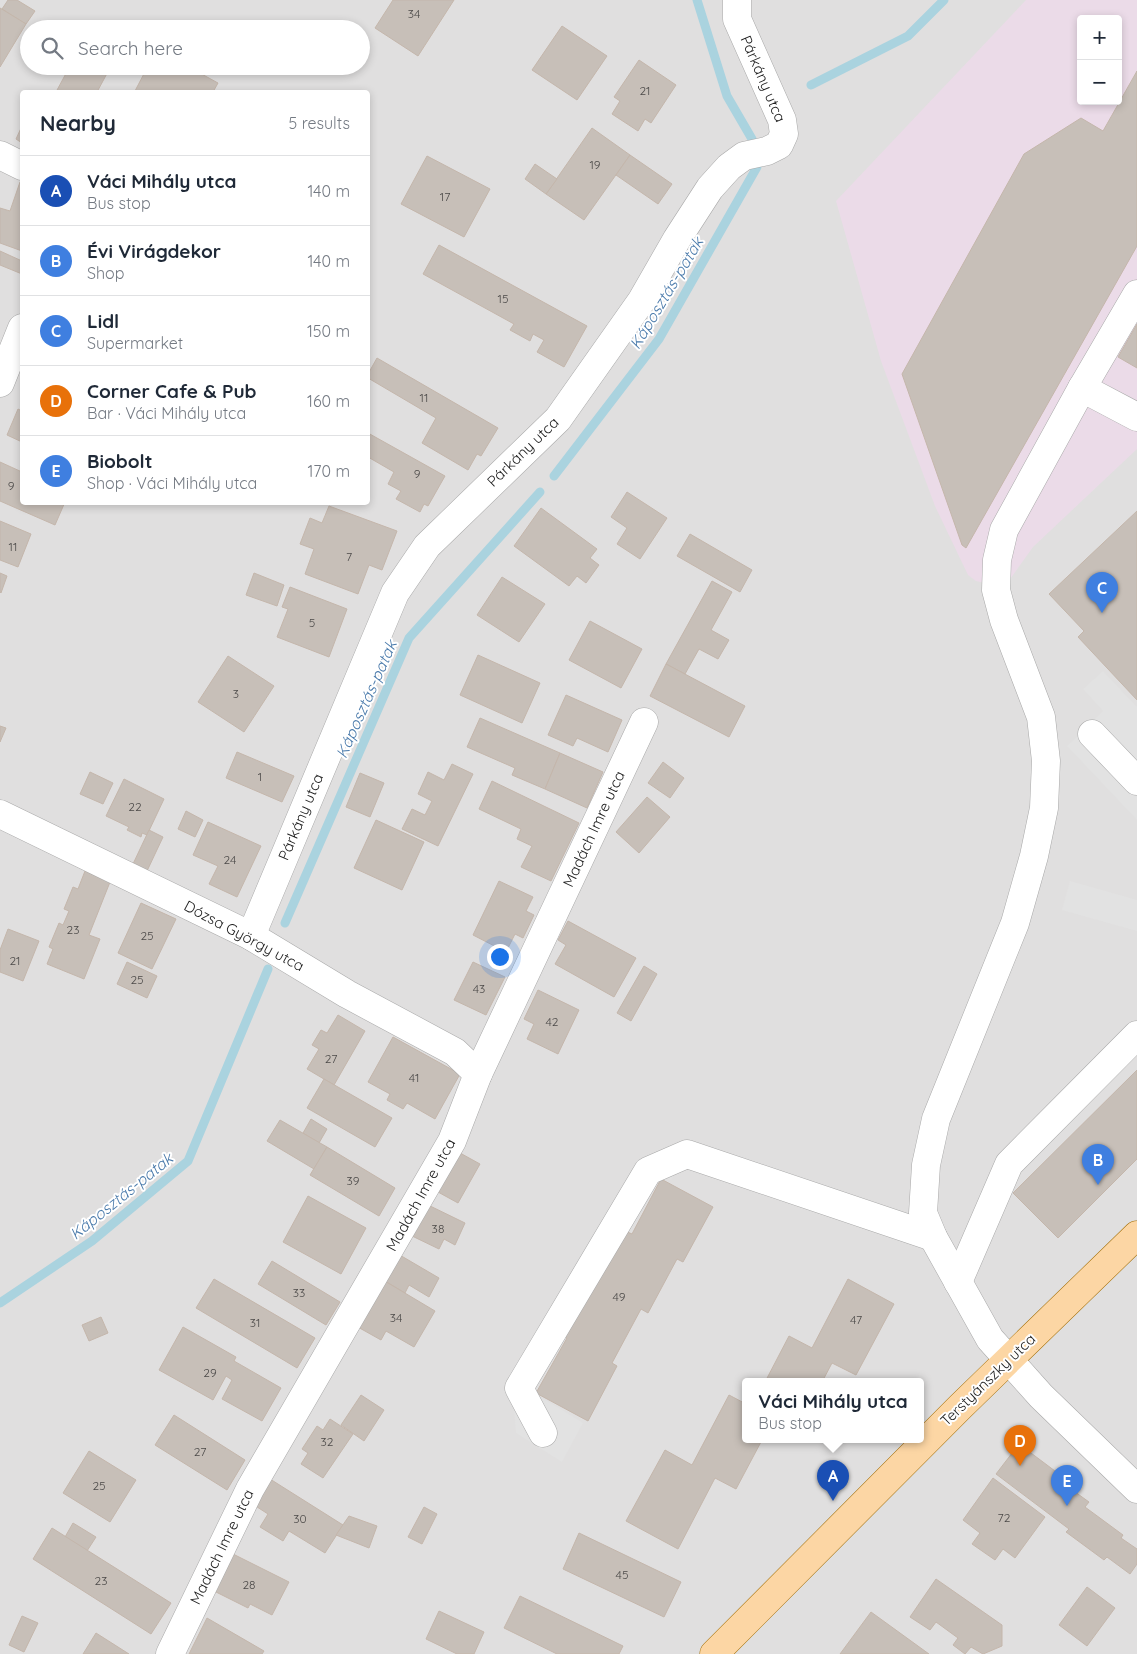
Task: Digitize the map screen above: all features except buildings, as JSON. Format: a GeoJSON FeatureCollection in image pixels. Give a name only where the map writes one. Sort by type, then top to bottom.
{"type":"FeatureCollection","features":[{"type":"Feature","properties":{"kind":"main road","name":"Terstyánszky utca"},"geometry":{"type":"LineString","coordinates":[[714,1654],[960,1407],[1137,1235]]}},
{"type":"Feature","properties":{"kind":"street","name":"Párkány utca"},"geometry":{"type":"LineString","coordinates":[[251,936],[395,593],[427,546],[558,419],[642,300],[710,188],[729,167],[744,156],[767,151],[779,145],[784,134],[782,120],[737,19],[737,0]]}},
{"type":"Feature","properties":{"kind":"street"},"geometry":{"type":"LineString","coordinates":[[0,155],[20,165]]}},
{"type":"Feature","properties":{"kind":"street"},"geometry":{"type":"LineString","coordinates":[[1137,294],[1082,388],[1004,530],[997,560],[996,590],[1000,605],[1041,717],[1046,761],[1044,808],[1034,856],[1015,923],[936,1119],[926,1165],[923,1212],[933,1237],[990,1340],[1041,1396],[1137,1489]]}},
{"type":"Feature","properties":{"kind":"street"},"geometry":{"type":"LineString","coordinates":[[0,382],[20,333]]}},
{"type":"Feature","properties":{"kind":"street"},"geometry":{"type":"LineString","coordinates":[[1082,388],[1137,417]]}},
{"type":"Feature","properties":{"kind":"street","name":"Madách Imre utca"},"geometry":{"type":"LineString","coordinates":[[170,1654],[250,1489],[452,1141],[478,1074],[644,722]]}},
{"type":"Feature","properties":{"kind":"street"},"geometry":{"type":"LineString","coordinates":[[1092,734],[1137,781]]}},
{"type":"Feature","properties":{"kind":"street","name":"Dózsa György utca"},"geometry":{"type":"LineString","coordinates":[[0,814],[251,936],[347,994],[455,1052],[478,1074]]}},
{"type":"Feature","properties":{"kind":"street"},"geometry":{"type":"LineString","coordinates":[[958,1282],[1009,1164],[1137,1035]]}},
{"type":"Feature","properties":{"kind":"street"},"geometry":{"type":"LineString","coordinates":[[543,1433],[519,1388],[648,1170],[687,1154],[933,1237]]}},
{"type":"Feature","properties":{"kind":"shaded area"},"geometry":{"type":"Polygon","coordinates":[[[0,0],[1137,0],[1137,1654],[0,1654],[0,0]]]}},
{"type":"Feature","properties":{"kind":"shaded area"},"geometry":{"type":"Polygon","coordinates":[[[1026,0],[1137,0],[1137,449],[1033,547],[1008,582],[989,584],[976,581],[968,575],[935,506],[881,361],[836,201],[1026,0]]]}},
{"type":"Feature","properties":{"kind":"shaded area"},"geometry":{"type":"Polygon","coordinates":[[[1103,671],[1137,707],[1137,820],[1067,746],[1103,711],[1083,689],[1103,671]]]}},
{"type":"Feature","properties":{"kind":"shaded area"},"geometry":{"type":"Polygon","coordinates":[[[1070,881],[1137,900],[1137,931],[1062,910],[1070,881]]]}},
{"type":"Feature","properties":{"kind":"shaded area"},"geometry":{"type":"Polygon","coordinates":[[[691,1145],[671,1180],[661,1175],[631,1230],[625,1227],[534,1393],[583,1423],[562,1462],[516,1433],[512,1383],[644,1157],[691,1145]]]}},
{"type":"Feature","properties":{"kind":"waterway"},"geometry":{"type":"LineString","coordinates":[[697,0],[727,96],[752,139]]}},
{"type":"Feature","properties":{"kind":"waterway"},"geometry":{"type":"LineString","coordinates":[[811,85],[908,36],[944,0]]}},
{"type":"Feature","properties":{"kind":"waterway","name":"Káposztás-patak"},"geometry":{"type":"LineString","coordinates":[[554,476],[659,339],[757,167]]}},
{"type":"Feature","properties":{"kind":"waterway","name":"Káposztás-patak"},"geometry":{"type":"LineString","coordinates":[[285,923],[409,638],[540,492]]}},
{"type":"Feature","properties":{"kind":"waterway","name":"Káposztás-patak"},"geometry":{"type":"LineString","coordinates":[[0,1303],[92,1241],[188,1161],[268,969]]}},
{"type":"Feature","properties":{"kind":"place","name":"Lidl"},"geometry":{"type":"Point","coordinates":[1102,613]}},
{"type":"Feature","properties":{"kind":"place","name":"Évi Virágdekor"},"geometry":{"type":"Point","coordinates":[1098,1185]}},
{"type":"Feature","properties":{"kind":"place","name":"Corner Cafe & Pub"},"geometry":{"type":"Point","coordinates":[1020,1466]}},
{"type":"Feature","properties":{"kind":"place","name":"Váci Mihály utca"},"geometry":{"type":"Point","coordinates":[833,1501]}},
{"type":"Feature","properties":{"kind":"place","name":"Biobolt"},"geometry":{"type":"Point","coordinates":[1067,1506]}}]}
